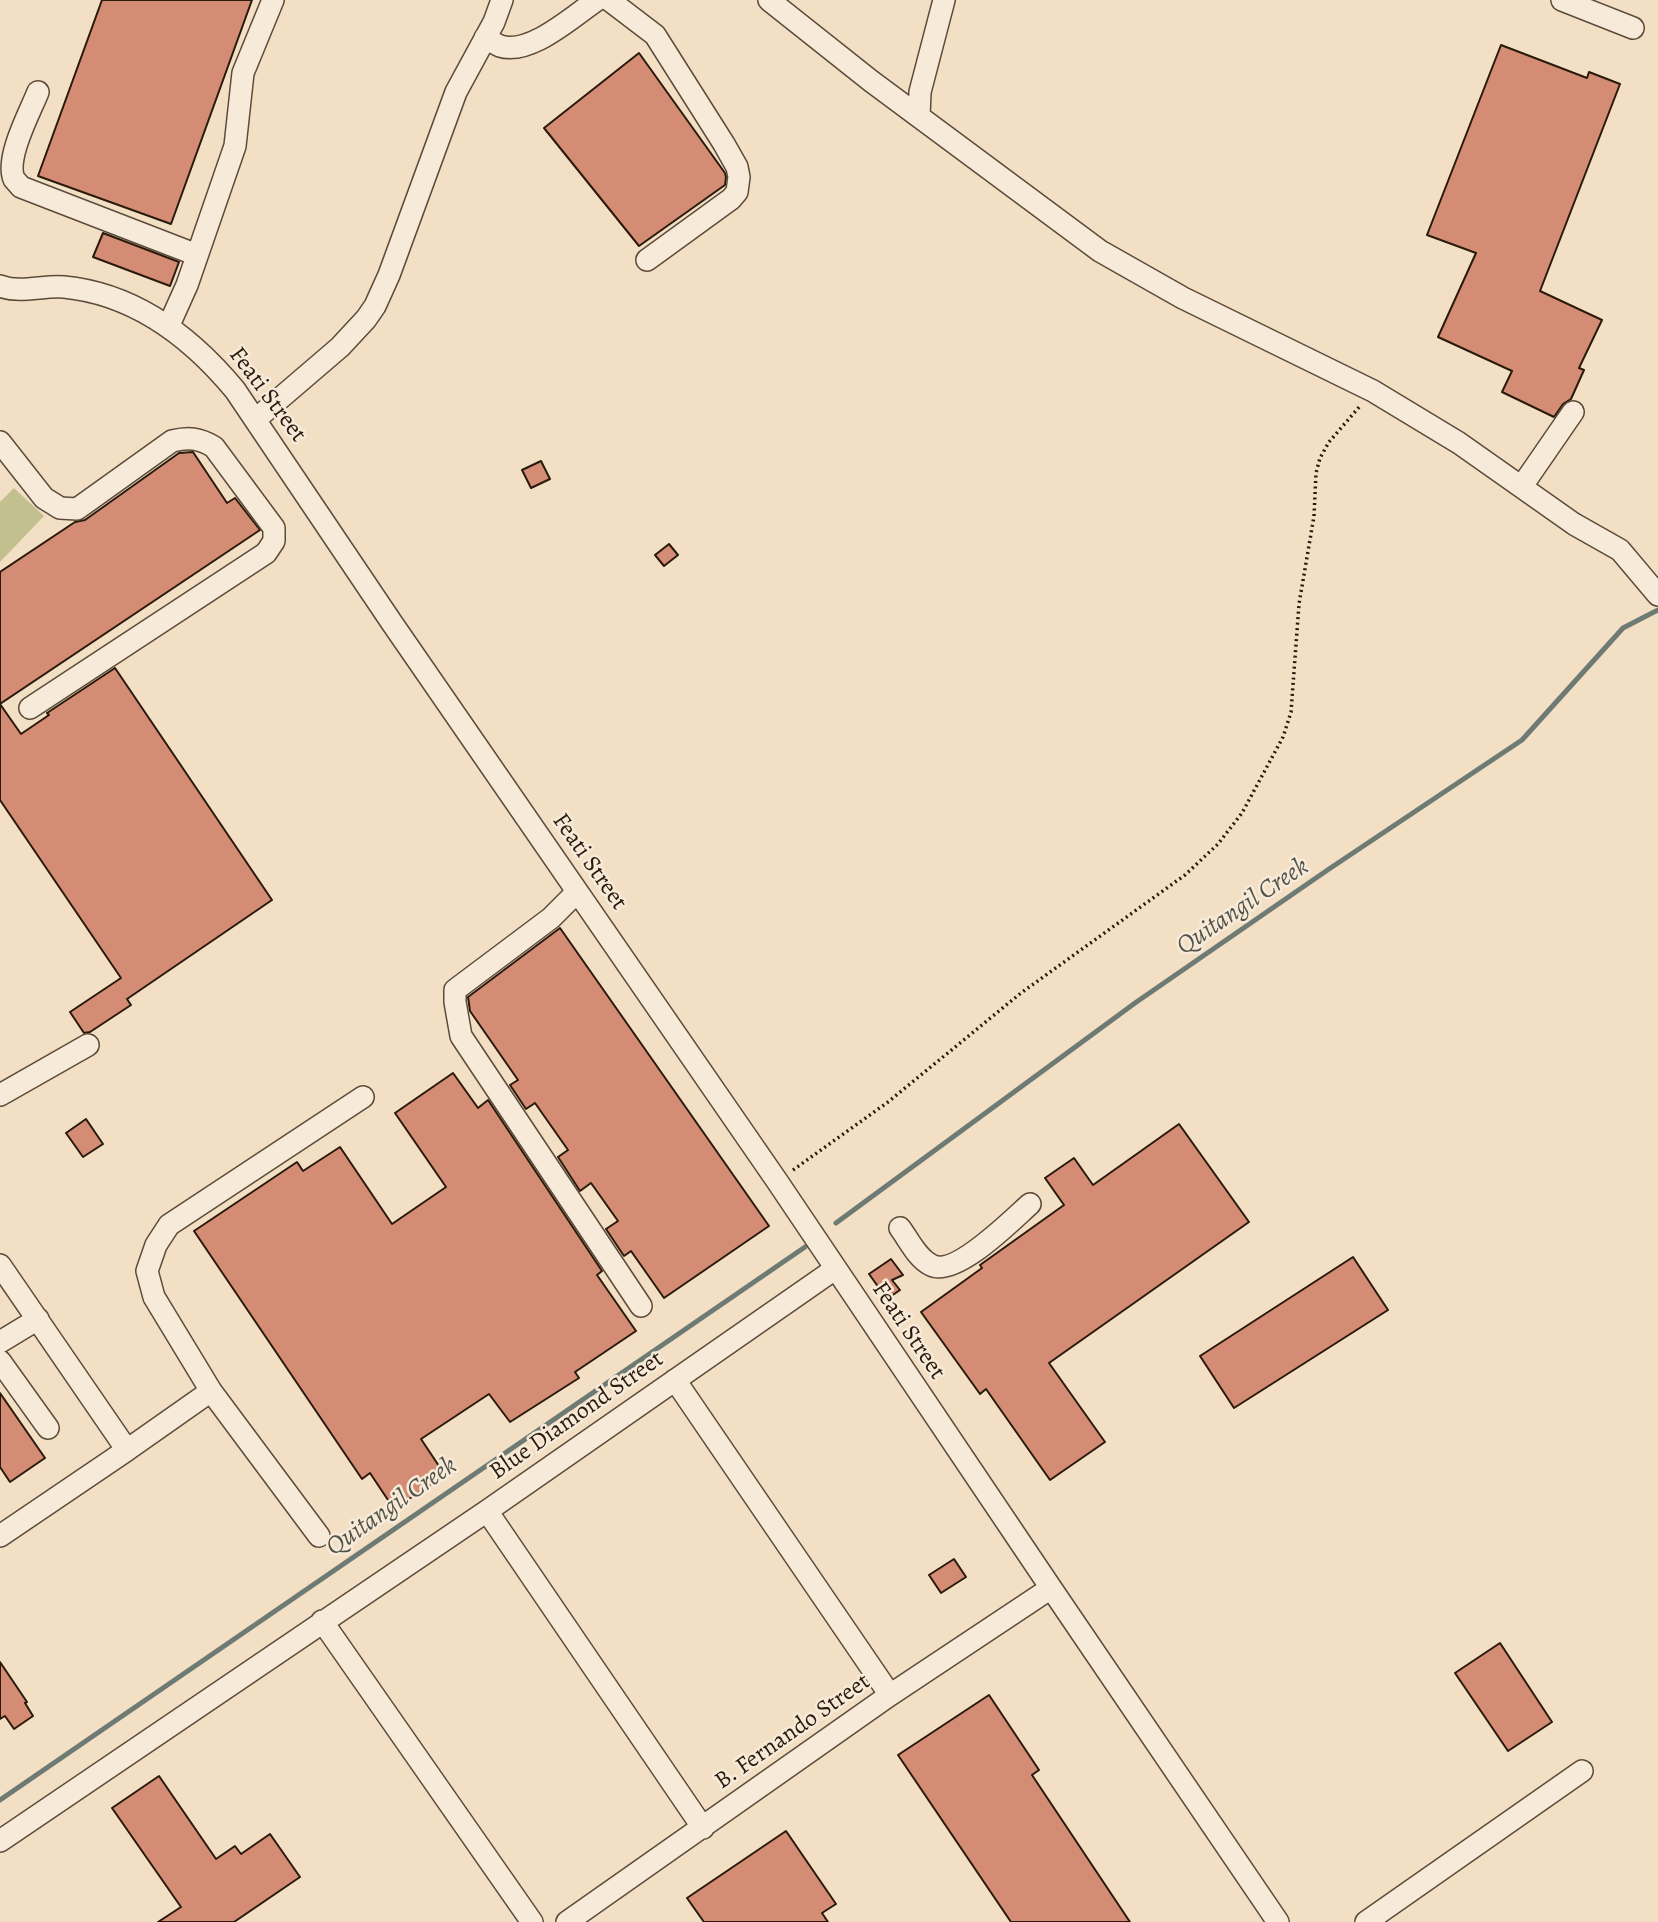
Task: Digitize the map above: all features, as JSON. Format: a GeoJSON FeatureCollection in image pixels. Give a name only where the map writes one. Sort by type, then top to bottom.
{"type":"FeatureCollection","features":[{"type":"Feature","properties":{"kind":"street"},"geometry":{"type":"LineString","coordinates":[[169,326],[235,146],[243,73],[272,0]]}},
{"type":"Feature","properties":{"kind":"street"},"geometry":{"type":"LineString","coordinates":[[256,419],[347,340],[375,306],[389,275],[456,92],[502,0]]}},
{"type":"Feature","properties":{"kind":"street"},"geometry":{"type":"LineString","coordinates":[[485,38],[500,46],[534,43],[597,0]]}},
{"type":"Feature","properties":{"kind":"street"},"geometry":{"type":"LineString","coordinates":[[769,0],[1100,251],[1183,298],[1373,391],[1459,443],[1574,524],[1620,550],[1655,591]]}},
{"type":"Feature","properties":{"kind":"street"},"geometry":{"type":"LineString","coordinates":[[919,116],[920,92],[944,0]]}},
{"type":"Feature","properties":{"kind":"street"},"geometry":{"type":"LineString","coordinates":[[1562,0],[1633,27]]}},
{"type":"Feature","properties":{"kind":"street"},"geometry":{"type":"LineString","coordinates":[[624,4],[663,46],[732,156],[739,177],[737,192],[731,199],[647,260]]}},
{"type":"Feature","properties":{"kind":"street"},"geometry":{"type":"LineString","coordinates":[[38,92],[13,157],[14,179],[21,187],[197,255]]}},
{"type":"Feature","properties":{"kind":"street","name":"Feati Street"},"geometry":{"type":"LineString","coordinates":[[0,286],[10,290],[46,286],[86,290],[146,312],[169,326],[213,364],[256,419],[392,623],[777,1181],[1279,1922]]}},
{"type":"Feature","properties":{"kind":"street"},"geometry":{"type":"LineString","coordinates":[[1522,486],[1573,412]]}},
{"type":"Feature","properties":{"kind":"street"},"geometry":{"type":"LineString","coordinates":[[1,447],[44,498],[60,508],[77,509],[172,441],[188,437],[203,440],[214,447],[274,528],[274,541],[266,553],[30,708]]}},
{"type":"Feature","properties":{"kind":"street"},"geometry":{"type":"LineString","coordinates":[[577,892],[551,918],[455,990],[456,1015],[461,1036],[641,1306]]}},
{"type":"Feature","properties":{"kind":"street"},"geometry":{"type":"LineString","coordinates":[[0,1095],[88,1045]]}},
{"type":"Feature","properties":{"kind":"street"},"geometry":{"type":"LineString","coordinates":[[319,1536],[211,1391],[154,1297],[148,1271],[156,1245],[169,1225],[363,1097]]}},
{"type":"Feature","properties":{"kind":"street"},"geometry":{"type":"LineString","coordinates":[[900,1228],[922,1258],[934,1267],[948,1267],[967,1257],[1030,1204]]}},
{"type":"Feature","properties":{"kind":"street"},"geometry":{"type":"LineString","coordinates":[[0,1265],[127,1450]]}},
{"type":"Feature","properties":{"kind":"street","name":"Blue Diamond Street"},"geometry":{"type":"LineString","coordinates":[[0,1841],[487,1511],[835,1269]]}},
{"type":"Feature","properties":{"kind":"street"},"geometry":{"type":"LineString","coordinates":[[0,1342],[38,1319]]}},
{"type":"Feature","properties":{"kind":"street"},"geometry":{"type":"LineString","coordinates":[[0,1361],[48,1428]]}},
{"type":"Feature","properties":{"kind":"street"},"geometry":{"type":"LineString","coordinates":[[676,1380],[890,1695]]}},
{"type":"Feature","properties":{"kind":"street"},"geometry":{"type":"LineString","coordinates":[[0,1536],[211,1391]]}},
{"type":"Feature","properties":{"kind":"street"},"geometry":{"type":"LineString","coordinates":[[487,1511],[703,1828]]}},
{"type":"Feature","properties":{"kind":"street","name":"B. Fernando Street"},"geometry":{"type":"LineString","coordinates":[[567,1922],[890,1695],[1051,1588]]}},
{"type":"Feature","properties":{"kind":"street"},"geometry":{"type":"LineString","coordinates":[[322,1621],[532,1922]]}},
{"type":"Feature","properties":{"kind":"street"},"geometry":{"type":"LineString","coordinates":[[1366,1922],[1582,1771]]}},
{"type":"Feature","properties":{"kind":"path"},"geometry":{"type":"LineString","coordinates":[[777,1181],[888,1102],[1021,993],[1185,875],[1218,844],[1242,813],[1288,724],[1293,694],[1299,604],[1314,516],[1316,473],[1320,458],[1329,442],[1373,391]]}},
{"type":"Feature","properties":{"kind":"shaded area"},"geometry":{"type":"Polygon","coordinates":[[[14,488],[44,516],[0,562],[0,502],[14,488]]]}},
{"type":"Feature","properties":{"kind":"building"},"geometry":{"type":"Polygon","coordinates":[[[102,0],[252,0],[171,224],[38,176],[102,0]]]}},
{"type":"Feature","properties":{"kind":"building"},"geometry":{"type":"Polygon","coordinates":[[[1501,45],[1587,78],[1589,72],[1620,84],[1540,291],[1602,320],[1579,368],[1584,370],[1571,399],[1563,404],[1554,417],[1502,392],[1512,371],[1438,337],[1476,253],[1427,235],[1501,45]]]}},
{"type":"Feature","properties":{"kind":"building"},"geometry":{"type":"Polygon","coordinates":[[[639,53],[726,177],[725,185],[639,246],[544,128],[639,53]]]}},
{"type":"Feature","properties":{"kind":"building"},"geometry":{"type":"Polygon","coordinates":[[[103,233],[179,262],[170,286],[93,257],[103,233]]]}},
{"type":"Feature","properties":{"kind":"building"},"geometry":{"type":"Polygon","coordinates":[[[193,452],[227,503],[235,498],[260,530],[0,704],[0,572],[75,522],[85,520],[179,453],[193,452]]]}},
{"type":"Feature","properties":{"kind":"building"},"geometry":{"type":"Polygon","coordinates":[[[541,461],[550,479],[531,488],[522,470],[541,461]]]}},
{"type":"Feature","properties":{"kind":"building"},"geometry":{"type":"Polygon","coordinates":[[[669,544],[678,555],[664,566],[655,555],[669,544]]]}},
{"type":"Feature","properties":{"kind":"building"},"geometry":{"type":"Polygon","coordinates":[[[115,668],[272,900],[127,999],[131,1005],[90,1032],[84,1033],[70,1012],[121,978],[0,800],[0,704],[21,734],[49,715],[47,713],[115,668]]]}},
{"type":"Feature","properties":{"kind":"building"},"geometry":{"type":"Polygon","coordinates":[[[560,928],[769,1226],[664,1298],[631,1251],[624,1256],[606,1229],[618,1221],[591,1183],[580,1191],[558,1157],[568,1150],[535,1103],[526,1109],[510,1085],[518,1080],[470,1011],[468,997],[560,928]]]}},
{"type":"Feature","properties":{"kind":"building"},"geometry":{"type":"Polygon","coordinates":[[[453,1073],[478,1108],[488,1100],[602,1271],[597,1275],[636,1331],[575,1372],[579,1378],[510,1422],[489,1394],[421,1439],[445,1475],[394,1509],[370,1473],[362,1479],[194,1231],[297,1162],[303,1171],[340,1147],[392,1224],[446,1187],[395,1113],[453,1073]]]}},
{"type":"Feature","properties":{"kind":"building"},"geometry":{"type":"Polygon","coordinates":[[[86,1119],[103,1144],[83,1157],[66,1133],[86,1119]]]}},
{"type":"Feature","properties":{"kind":"building"},"geometry":{"type":"Polygon","coordinates":[[[1179,1124],[1249,1222],[1049,1363],[1105,1442],[1050,1480],[986,1389],[980,1394],[921,1312],[982,1268],[980,1265],[1064,1205],[1045,1178],[1074,1158],[1093,1185],[1179,1124]]]}},
{"type":"Feature","properties":{"kind":"building"},"geometry":{"type":"Polygon","coordinates":[[[1353,1257],[1388,1310],[1234,1408],[1200,1356],[1353,1257]]]}},
{"type":"Feature","properties":{"kind":"building"},"geometry":{"type":"Polygon","coordinates":[[[891,1259],[903,1275],[892,1280],[900,1290],[887,1299],[869,1274],[891,1259]]]}},
{"type":"Feature","properties":{"kind":"building"},"geometry":{"type":"Polygon","coordinates":[[[0,1393],[45,1458],[10,1482],[0,1467],[0,1393]]]}},
{"type":"Feature","properties":{"kind":"building"},"geometry":{"type":"Polygon","coordinates":[[[954,1559],[966,1577],[941,1593],[929,1575],[954,1559]]]}},
{"type":"Feature","properties":{"kind":"building"},"geometry":{"type":"Polygon","coordinates":[[[1500,1643],[1552,1722],[1508,1751],[1455,1673],[1500,1643]]]}},
{"type":"Feature","properties":{"kind":"building"},"geometry":{"type":"Polygon","coordinates":[[[0,1662],[27,1702],[25,1703],[33,1716],[14,1729],[5,1716],[0,1719],[0,1662]]]}},
{"type":"Feature","properties":{"kind":"building"},"geometry":{"type":"Polygon","coordinates":[[[989,1695],[1039,1770],[1032,1775],[1130,1922],[1011,1922],[898,1755],[989,1695]]]}},
{"type":"Feature","properties":{"kind":"building"},"geometry":{"type":"Polygon","coordinates":[[[159,1776],[216,1859],[235,1846],[241,1854],[270,1834],[300,1877],[234,1922],[158,1922],[181,1907],[112,1808],[159,1776]]]}},
{"type":"Feature","properties":{"kind":"building"},"geometry":{"type":"Polygon","coordinates":[[[786,1831],[836,1904],[822,1913],[828,1922],[704,1922],[687,1898],[786,1831]]]}},
{"type":"Feature","properties":{"kind":"waterway","name":"Quitangil Creek"},"geometry":{"type":"LineString","coordinates":[[836,1223],[1135,1003],[1522,740],[1623,628],[1658,610]]}},
{"type":"Feature","properties":{"kind":"waterway","name":"Quitangil Creek"},"geometry":{"type":"LineString","coordinates":[[0,1800],[805,1247]]}}]}
